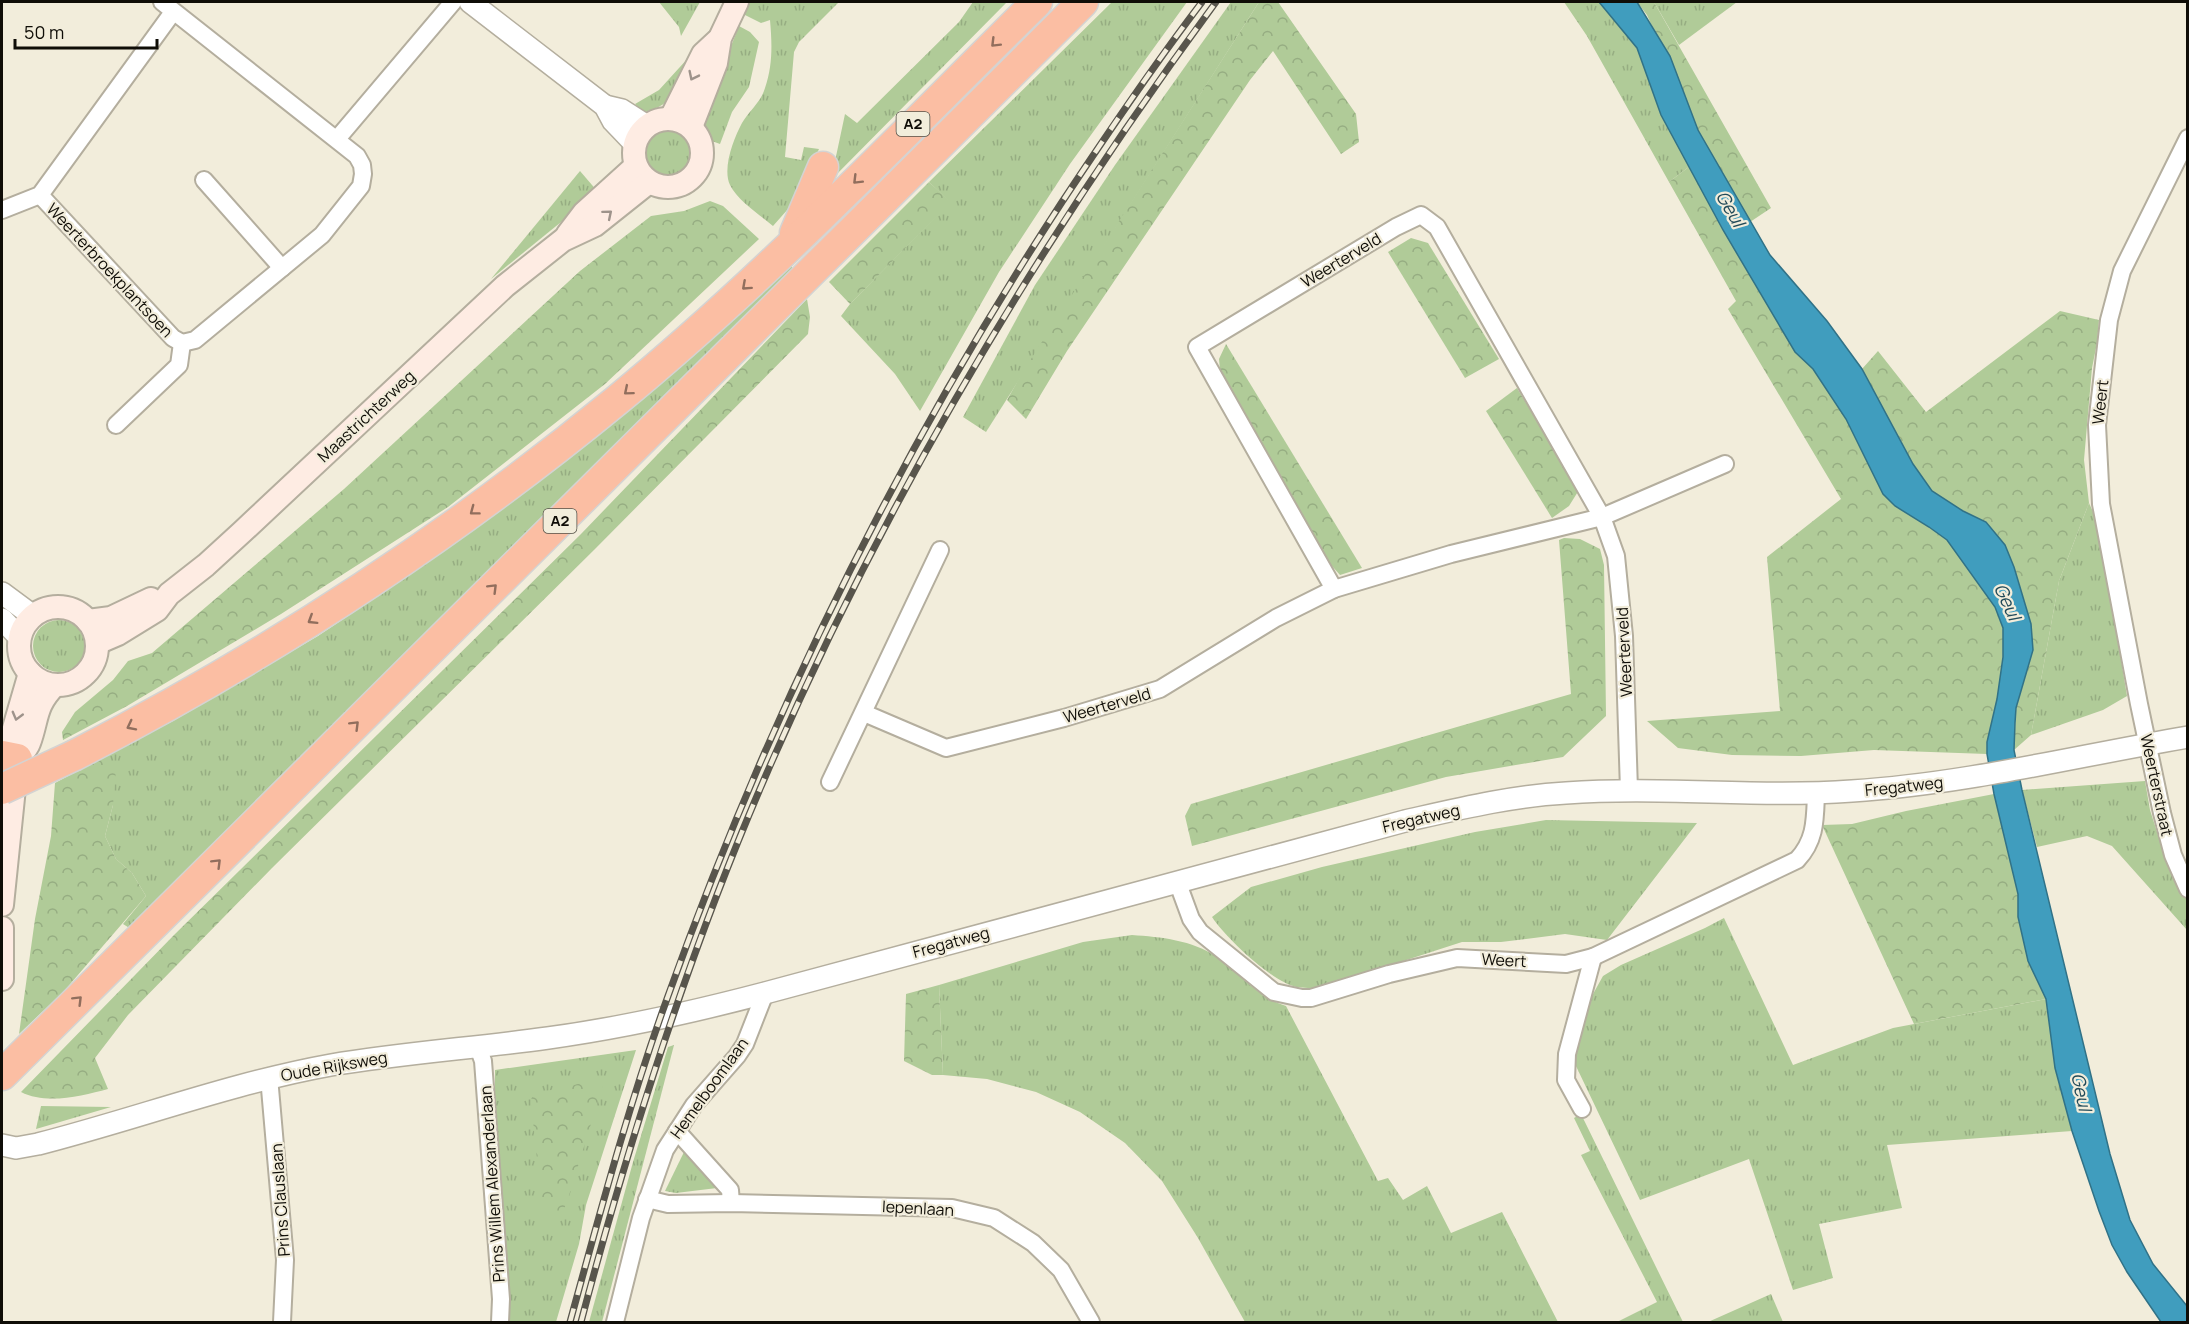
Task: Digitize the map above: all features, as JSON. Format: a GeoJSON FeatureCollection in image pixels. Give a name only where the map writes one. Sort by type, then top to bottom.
{"type":"FeatureCollection","features":[{"type":"Feature","properties":{"kind":"highway","name":"A2"},"geometry":{"type":"LineString","coordinates":[[2,789],[147,717],[264,650],[384,574],[541,461],[672,353],[790,247],[1037,2]]}},
{"type":"Feature","properties":{"kind":"highway","name":"A2"},"geometry":{"type":"LineString","coordinates":[[2,1076],[1083,2]]}},
{"type":"Feature","properties":{"kind":"highway","name":"A2"},"geometry":{"type":"LineString","coordinates":[[790,247],[823,167]]}},
{"type":"Feature","properties":{"kind":"main road"},"geometry":{"type":"LineString","coordinates":[[681,123],[716,63],[720,38],[737,2]]}},
{"type":"Feature","properties":{"kind":"main road"},"geometry":{"type":"LineString","coordinates":[[661,119],[681,123],[698,136],[703,152],[701,164],[695,174],[682,184],[671,187],[660,186],[642,154],[661,119]]}},
{"type":"Feature","properties":{"kind":"main road","name":"Maastrichterweg"},"geometry":{"type":"LineString","coordinates":[[97,643],[118,634],[157,610],[169,594],[206,565],[506,286],[563,240],[585,213],[642,154]]}},
{"type":"Feature","properties":{"kind":"main road","name":"Maastrichterweg"},"geometry":{"type":"LineString","coordinates":[[88,621],[111,618],[169,594]]}},
{"type":"Feature","properties":{"kind":"main road"},"geometry":{"type":"LineString","coordinates":[[64,607],[79,613],[88,621],[94,630],[97,643],[95,659],[86,673],[73,682],[55,685],[40,680],[30,673],[20,656],[20,638],[33,616],[48,608],[64,607]]}},
{"type":"Feature","properties":{"kind":"main road"},"geometry":{"type":"LineString","coordinates":[[2,905],[10,742],[30,673]]}},
{"type":"Feature","properties":{"kind":"main road"},"geometry":{"type":"LineString","coordinates":[[9,757],[29,745],[35,716],[44,698],[55,685]]}},
{"type":"Feature","properties":{"kind":"main road"},"geometry":{"type":"LineString","coordinates":[[2,928],[2,979]]}},
{"type":"Feature","properties":{"kind":"street"},"geometry":{"type":"LineString","coordinates":[[337,139],[453,2]]}},
{"type":"Feature","properties":{"kind":"street"},"geometry":{"type":"LineString","coordinates":[[470,2],[605,106],[622,110],[642,154]]}},
{"type":"Feature","properties":{"kind":"street","name":"Weerterbroekplantsoen"},"geometry":{"type":"LineString","coordinates":[[2,210],[40,195],[167,7],[357,156],[362,165],[363,174],[361,186],[322,235],[195,340],[182,343],[172,338],[40,195]]}},
{"type":"Feature","properties":{"kind":"street","name":"Weert"},"geometry":{"type":"LineString","coordinates":[[2135,679],[2101,504],[2097,426],[2109,320],[2122,271],[2187,138]]}},
{"type":"Feature","properties":{"kind":"street"},"geometry":{"type":"LineString","coordinates":[[204,180],[282,268]]}},
{"type":"Feature","properties":{"kind":"street","name":"Weerterveld"},"geometry":{"type":"LineString","coordinates":[[1334,588],[1197,347],[1396,226],[1421,215],[1437,227],[1602,517],[1616,555],[1624,636],[1629,790]]}},
{"type":"Feature","properties":{"kind":"street","name":"Weerterbroekplantsoen"},"geometry":{"type":"LineString","coordinates":[[116,425],[179,364],[182,343]]}},
{"type":"Feature","properties":{"kind":"street"},"geometry":{"type":"LineString","coordinates":[[1602,517],[1725,464]]}},
{"type":"Feature","properties":{"kind":"street","name":"Weerterveld"},"geometry":{"type":"LineString","coordinates":[[864,713],[946,748],[1064,718],[1160,689],[1276,618],[1334,588],[1451,554],[1602,517]]}},
{"type":"Feature","properties":{"kind":"street"},"geometry":{"type":"LineString","coordinates":[[830,782],[940,550]]}},
{"type":"Feature","properties":{"kind":"street"},"geometry":{"type":"LineString","coordinates":[[2,593],[33,616]]}},
{"type":"Feature","properties":{"kind":"street"},"geometry":{"type":"LineString","coordinates":[[2,619],[20,638]]}},
{"type":"Feature","properties":{"kind":"street","name":"Weerterstraat"},"geometry":{"type":"LineString","coordinates":[[2135,679],[2173,855],[2187,889]]}},
{"type":"Feature","properties":{"kind":"street","name":"Fregatweg"},"geometry":{"type":"LineString","coordinates":[[673,1016],[1405,821],[1486,803],[1566,792],[1629,790],[1816,793],[1887,789],[1981,775],[2187,737]]}},
{"type":"Feature","properties":{"kind":"street","name":"Weert"},"geometry":{"type":"LineString","coordinates":[[1177,881],[1191,919],[1200,932],[1260,982],[1274,992],[1292,998],[1311,998],[1389,974],[1457,958],[1566,964],[1593,957],[1797,860],[1805,851],[1814,831],[1816,793]]}},
{"type":"Feature","properties":{"kind":"street"},"geometry":{"type":"LineString","coordinates":[[1582,1109],[1566,1080],[1567,1054],[1593,957]]}},
{"type":"Feature","properties":{"kind":"street","name":"Hemelboomlaan"},"geometry":{"type":"LineString","coordinates":[[615,1323],[647,1199],[665,1150],[693,1105],[746,1044],[765,993]]}},
{"type":"Feature","properties":{"kind":"street","name":"Oude Rijksweg"},"geometry":{"type":"LineString","coordinates":[[2,1145],[16,1148],[38,1144],[269,1077],[333,1065],[610,1028],[673,1016]]}},
{"type":"Feature","properties":{"kind":"street","name":"Prins Willem Alexanderlaan"},"geometry":{"type":"LineString","coordinates":[[478,1047],[484,1072],[501,1299],[500,1323]]}},
{"type":"Feature","properties":{"kind":"street","name":"Prins Clauslaan"},"geometry":{"type":"LineString","coordinates":[[269,1077],[285,1260],[282,1323]]}},
{"type":"Feature","properties":{"kind":"street"},"geometry":{"type":"LineString","coordinates":[[677,1131],[730,1190],[731,1203]]}},
{"type":"Feature","properties":{"kind":"street","name":"Iepenlaan"},"geometry":{"type":"LineString","coordinates":[[647,1199],[668,1204],[731,1203],[952,1208],[994,1218],[1033,1243],[1061,1270],[1091,1323]]}},
{"type":"Feature","properties":{"kind":"green space"},"geometry":{"type":"Polygon","coordinates":[[[659,2],[700,2],[681,36],[679,27],[659,2]]]}},
{"type":"Feature","properties":{"kind":"green space"},"geometry":{"type":"Polygon","coordinates":[[[749,2],[839,2],[799,42],[794,52],[785,157],[801,160],[804,147],[819,149],[796,200],[773,226],[738,196],[730,185],[727,170],[733,145],[742,123],[763,93],[771,62],[770,20],[761,23],[743,14],[749,2]]]}},
{"type":"Feature","properties":{"kind":"green space"},"geometry":{"type":"Polygon","coordinates":[[[973,2],[1007,2],[831,180],[845,114],[857,123],[959,22],[973,2]]]}},
{"type":"Feature","properties":{"kind":"green space"},"geometry":{"type":"Polygon","coordinates":[[[1112,2],[1187,2],[1070,164],[999,272],[920,411],[895,374],[841,316],[950,202],[929,182],[1112,2]]]}},
{"type":"Feature","properties":{"kind":"green space"},"geometry":{"type":"Polygon","coordinates":[[[1231,2],[1259,2],[986,432],[963,417],[1035,285],[1115,165],[1231,2]]]}},
{"type":"Feature","properties":{"kind":"green space"},"geometry":{"type":"Polygon","coordinates":[[[1259,2],[1278,2],[1356,114],[1359,142],[1341,154],[1273,51],[1250,80],[1067,351],[1026,419],[1007,400],[1259,2]]]}},
{"type":"Feature","properties":{"kind":"green space"},"geometry":{"type":"Polygon","coordinates":[[[1564,2],[1599,2],[1637,48],[1661,115],[1690,166],[1669,182],[1587,36],[1564,2]]]}},
{"type":"Feature","properties":{"kind":"green space"},"geometry":{"type":"Polygon","coordinates":[[[1637,2],[1654,2],[1771,208],[1750,222],[1698,130],[1647,15],[1637,2]]]}},
{"type":"Feature","properties":{"kind":"green space"},"geometry":{"type":"Polygon","coordinates":[[[1654,2],[1737,2],[1679,45],[1654,2]]]}},
{"type":"Feature","properties":{"kind":"green space"},"geometry":{"type":"Polygon","coordinates":[[[739,26],[750,32],[759,42],[749,87],[732,112],[720,144],[709,140],[704,119],[739,26]]]}},
{"type":"Feature","properties":{"kind":"green space"},"geometry":{"type":"Polygon","coordinates":[[[689,57],[678,85],[669,99],[654,109],[643,112],[635,104],[659,90],[689,57]]]}},
{"type":"Feature","properties":{"kind":"green space"},"geometry":{"type":"Polygon","coordinates":[[[668,131],[683,138],[690,153],[683,168],[668,175],[653,168],[646,153],[653,138],[668,131]]]}},
{"type":"Feature","properties":{"kind":"green space"},"geometry":{"type":"Polygon","coordinates":[[[1690,166],[1723,230],[1795,351],[1813,369],[1846,419],[1883,494],[1947,540],[1995,607],[2003,628],[2003,657],[1997,699],[1987,742],[1987,754],[1874,750],[1801,756],[1732,755],[1678,748],[1647,721],[1780,711],[1767,557],[1841,499],[1728,309],[1736,301],[1669,182],[1690,166]]]}},
{"type":"Feature","properties":{"kind":"green space"},"geometry":{"type":"Polygon","coordinates":[[[580,171],[598,192],[491,279],[580,171]]]}},
{"type":"Feature","properties":{"kind":"green space"},"geometry":{"type":"Polygon","coordinates":[[[929,182],[951,202],[850,304],[829,282],[929,182]]]}},
{"type":"Feature","properties":{"kind":"green space"},"geometry":{"type":"Polygon","coordinates":[[[710,201],[723,206],[759,239],[605,384],[448,507],[281,614],[127,706],[63,740],[62,732],[75,712],[113,680],[128,661],[152,653],[344,489],[580,271],[651,216],[684,211],[710,201]]]}},
{"type":"Feature","properties":{"kind":"green space"},"geometry":{"type":"Polygon","coordinates":[[[1411,238],[1428,243],[1499,359],[1465,378],[1388,252],[1411,238]]]}},
{"type":"Feature","properties":{"kind":"green space"},"geometry":{"type":"Polygon","coordinates":[[[790,264],[793,269],[276,781],[131,929],[123,924],[146,896],[132,873],[116,859],[105,836],[113,805],[100,759],[173,721],[318,636],[418,569],[556,469],[790,264]]]}},
{"type":"Feature","properties":{"kind":"green space"},"geometry":{"type":"Polygon","coordinates":[[[807,299],[810,317],[808,334],[595,549],[272,868],[128,1015],[95,1058],[108,1089],[53,1099],[21,1092],[174,935],[581,534],[807,299]]]}},
{"type":"Feature","properties":{"kind":"green space"},"geometry":{"type":"Polygon","coordinates":[[[2060,311],[2099,320],[2092,368],[2084,460],[2089,503],[2059,581],[2031,735],[2014,750],[2016,708],[2030,660],[2031,624],[2014,567],[2005,545],[1986,522],[1963,511],[1932,491],[1913,464],[1862,369],[1878,351],[1926,412],[2060,311]]]}},
{"type":"Feature","properties":{"kind":"green space"},"geometry":{"type":"Polygon","coordinates":[[[1226,344],[1362,568],[1340,575],[1331,565],[1220,370],[1219,359],[1226,344]]]}},
{"type":"Feature","properties":{"kind":"green space"},"geometry":{"type":"Polygon","coordinates":[[[1517,388],[1579,490],[1569,506],[1552,518],[1486,411],[1517,388]]]}},
{"type":"Feature","properties":{"kind":"green space"},"geometry":{"type":"Polygon","coordinates":[[[2089,503],[2099,525],[2127,696],[2103,710],[2031,735],[2059,581],[2089,503]]]}},
{"type":"Feature","properties":{"kind":"green space"},"geometry":{"type":"Polygon","coordinates":[[[1580,539],[1600,549],[1604,565],[1606,716],[1563,757],[1446,777],[1192,846],[1185,816],[1191,804],[1571,694],[1559,540],[1580,539]]]}},
{"type":"Feature","properties":{"kind":"green space"},"geometry":{"type":"Polygon","coordinates":[[[54,620],[64,620],[73,624],[81,632],[85,646],[81,660],[73,668],[64,672],[54,672],[45,668],[37,660],[33,651],[33,641],[37,632],[45,624],[54,620]]]}},
{"type":"Feature","properties":{"kind":"green space"},"geometry":{"type":"Polygon","coordinates":[[[100,759],[116,769],[113,805],[105,836],[116,859],[132,873],[146,896],[65,990],[19,1034],[35,919],[51,836],[55,783],[100,759]]]}},
{"type":"Feature","properties":{"kind":"green space"},"geometry":{"type":"Polygon","coordinates":[[[2145,781],[2150,810],[2165,857],[2187,900],[2187,930],[2112,846],[2087,836],[2037,847],[2022,790],[2145,781]]]}},
{"type":"Feature","properties":{"kind":"green space"},"geometry":{"type":"Polygon","coordinates":[[[1994,794],[2018,894],[2018,917],[2028,961],[2046,999],[1914,1024],[1822,825],[1852,824],[1994,794]]]}},
{"type":"Feature","properties":{"kind":"green space"},"geometry":{"type":"Polygon","coordinates":[[[1546,820],[1697,823],[1607,940],[1565,934],[1501,942],[1462,942],[1320,988],[1305,988],[1286,983],[1262,968],[1238,947],[1212,917],[1251,887],[1322,867],[1475,832],[1546,820]]]}},
{"type":"Feature","properties":{"kind":"green space"},"geometry":{"type":"Polygon","coordinates":[[[1724,918],[1793,1065],[1893,1028],[2046,999],[2055,1068],[2072,1131],[1887,1145],[1902,1208],[1819,1224],[1833,1278],[1793,1290],[1749,1159],[1640,1200],[1575,1064],[1579,1030],[1588,1003],[1603,976],[1621,965],[1724,918]]]}},
{"type":"Feature","properties":{"kind":"green space"},"geometry":{"type":"Polygon","coordinates":[[[1132,935],[1176,940],[1207,951],[1258,991],[1286,1006],[1378,1181],[1388,1178],[1403,1200],[1427,1186],[1451,1233],[1502,1212],[1558,1322],[1245,1322],[1198,1238],[1162,1181],[1125,1143],[1080,1112],[1036,1092],[987,1079],[943,1075],[939,985],[1083,942],[1132,935]]]}},
{"type":"Feature","properties":{"kind":"green space"},"geometry":{"type":"Polygon","coordinates":[[[939,985],[943,1075],[932,1075],[904,1061],[906,994],[939,985]]]}},
{"type":"Feature","properties":{"kind":"green space"},"geometry":{"type":"Polygon","coordinates":[[[674,1045],[602,1322],[589,1322],[633,1162],[668,1047],[674,1045]]]}},
{"type":"Feature","properties":{"kind":"green space"},"geometry":{"type":"Polygon","coordinates":[[[636,1050],[586,1205],[579,1244],[556,1322],[510,1322],[495,1103],[495,1070],[636,1050]]]}},
{"type":"Feature","properties":{"kind":"green space"},"geometry":{"type":"Polygon","coordinates":[[[605,1078],[567,1202],[562,1213],[550,1218],[545,1217],[542,1209],[531,1100],[533,1094],[605,1078]]]}},
{"type":"Feature","properties":{"kind":"green space"},"geometry":{"type":"Polygon","coordinates":[[[41,1106],[111,1107],[36,1129],[41,1106]]]}},
{"type":"Feature","properties":{"kind":"green space"},"geometry":{"type":"Polygon","coordinates":[[[1581,1114],[1683,1322],[1617,1322],[1657,1302],[1581,1155],[1590,1151],[1574,1118],[1581,1114]]]}},
{"type":"Feature","properties":{"kind":"green space"},"geometry":{"type":"Polygon","coordinates":[[[684,1152],[717,1188],[676,1193],[665,1191],[684,1152]]]}},
{"type":"Feature","properties":{"kind":"green space"},"geometry":{"type":"Polygon","coordinates":[[[1771,1294],[1783,1322],[1708,1322],[1771,1294]]]}},
{"type":"Feature","properties":{"kind":"water","name":"Geul"},"geometry":{"type":"Polygon","coordinates":[[[1599,2],[1637,2],[1670,56],[1698,130],[1770,255],[1827,321],[1862,369],[1913,464],[1932,491],[1963,511],[1986,522],[2005,545],[2031,624],[2033,650],[2016,708],[2014,750],[2022,790],[2110,1154],[2130,1220],[2153,1264],[2187,1306],[2187,1322],[2161,1322],[2127,1272],[2112,1245],[2072,1131],[2055,1068],[2046,999],[2028,961],[2018,917],[2018,894],[1994,794],[1987,754],[1987,742],[1997,699],[2003,657],[2003,628],[1995,607],[1947,540],[1895,506],[1883,494],[1846,419],[1813,369],[1795,352],[1723,230],[1661,115],[1637,48],[1599,2]]]}},
{"type":"Feature","properties":{"kind":"railway"},"geometry":{"type":"LineString","coordinates":[[570,1322],[628,1117],[668,996],[749,789],[842,587],[946,391],[1003,296],[1113,126],[1202,2]]}},
{"type":"Feature","properties":{"kind":"railway"},"geometry":{"type":"LineString","coordinates":[[581,1322],[641,1114],[687,977],[738,842],[812,673],[914,473],[969,375],[1088,185],[1216,2]]}}]}
